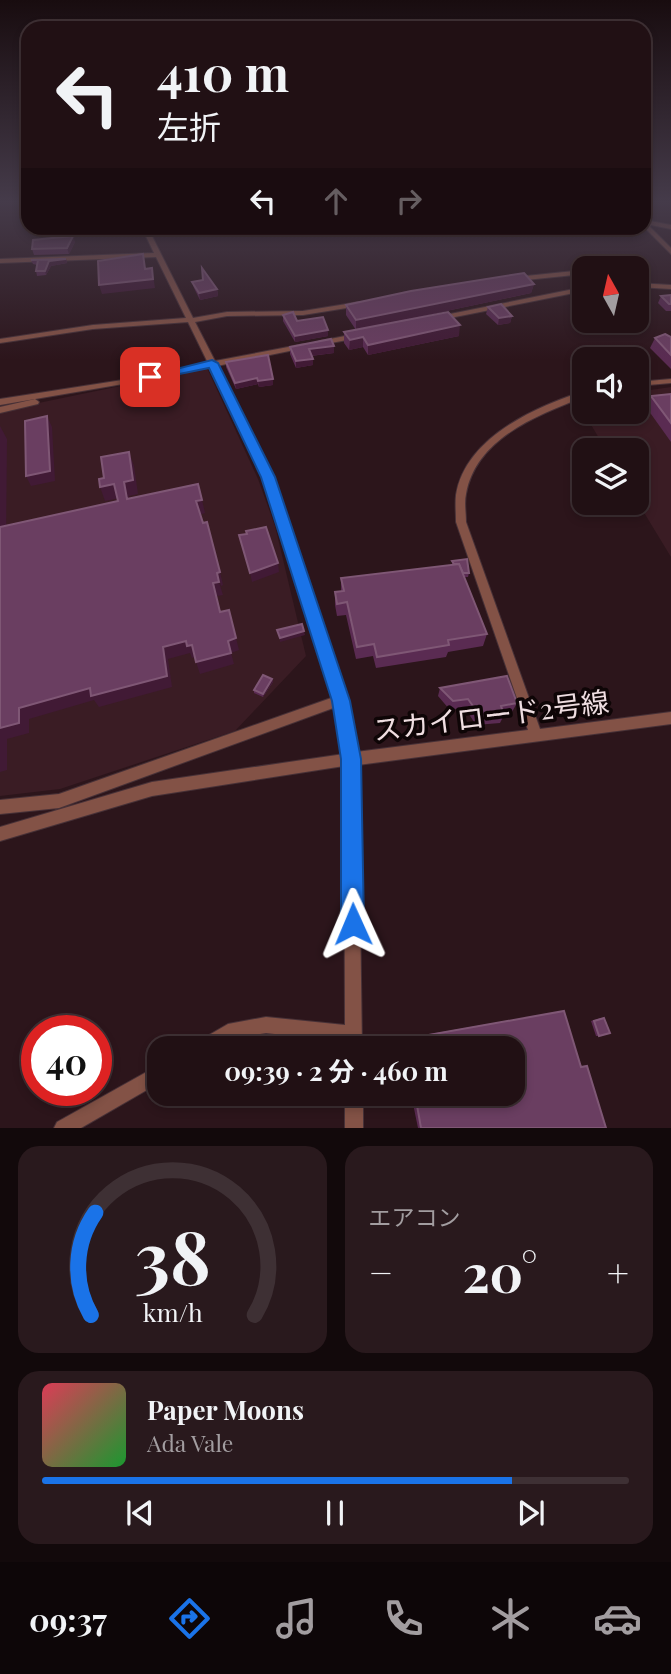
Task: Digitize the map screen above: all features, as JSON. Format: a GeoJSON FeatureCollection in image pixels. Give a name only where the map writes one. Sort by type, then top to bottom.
{"type":"FeatureCollection","features":[{"type":"Feature","properties":{"kind":"street"},"geometry":{"type":"LineString","coordinates":[[0,261],[158,255],[268,477],[341,701],[351,759],[354,1036]]}},
{"type":"Feature","properties":{"kind":"street"},"geometry":{"type":"LineString","coordinates":[[503,281],[572,273]]}},
{"type":"Feature","properties":{"kind":"street"},"geometry":{"type":"LineString","coordinates":[[649,286],[671,287]]}},
{"type":"Feature","properties":{"kind":"street"},"geometry":{"type":"LineString","coordinates":[[433,320],[572,291]]}},
{"type":"Feature","properties":{"kind":"street"},"geometry":{"type":"LineString","coordinates":[[0,341],[93,327],[191,320],[227,314],[303,313],[365,303]]}},
{"type":"Feature","properties":{"kind":"street"},"geometry":{"type":"LineString","coordinates":[[0,410],[212,363],[362,334]]}},
{"type":"Feature","properties":{"kind":"street"},"geometry":{"type":"LineString","coordinates":[[649,383],[671,381]]}},
{"type":"Feature","properties":{"kind":"street"},"geometry":{"type":"LineString","coordinates":[[0,402],[117,383]]}},
{"type":"Feature","properties":{"kind":"street"},"geometry":{"type":"LineString","coordinates":[[536,735],[461,522],[459,505],[461,490],[474,460],[490,443],[521,422],[572,399]]}},
{"type":"Feature","properties":{"kind":"street"},"geometry":{"type":"LineString","coordinates":[[0,807],[59,801],[341,701]]}},
{"type":"Feature","properties":{"kind":"street","name":"スカイロード2号線"},"geometry":{"type":"LineString","coordinates":[[0,834],[152,789],[351,759],[671,718]]}},
{"type":"Feature","properties":{"kind":"street"},"geometry":{"type":"LineString","coordinates":[[224,1036],[234,1030],[265,1025],[326,1036]]}},
{"type":"Feature","properties":{"kind":"street"},"geometry":{"type":"LineString","coordinates":[[63,1128],[147,1081]]}},
{"type":"Feature","properties":{"kind":"street"},"geometry":{"type":"LineString","coordinates":[[354,1106],[354,1128]]}},
{"type":"Feature","properties":{"kind":"shaded area"},"geometry":{"type":"Polygon","coordinates":[[[207,368],[258,479],[275,526],[306,656],[235,731],[60,789],[0,796],[0,411],[207,368]]]}},
{"type":"Feature","properties":{"kind":"shaded area"},"geometry":{"type":"Polygon","coordinates":[[[671,387],[671,557],[646,515],[649,515],[649,438],[599,438],[591,424],[649,424],[649,390],[671,387]]]}},
{"type":"Feature","properties":{"kind":"building"},"geometry":{"type":"Polygon","coordinates":[[[143,255],[145,269],[152,268],[153,279],[99,285],[98,261],[143,255]]]}},
{"type":"Feature","properties":{"kind":"building"},"geometry":{"type":"Polygon","coordinates":[[[66,259],[49,261],[45,271],[36,271],[38,260],[31,260],[66,259]]]}},
{"type":"Feature","properties":{"kind":"building"},"geometry":{"type":"Polygon","coordinates":[[[202,268],[217,289],[199,293],[192,282],[203,280],[202,268]]]}},
{"type":"Feature","properties":{"kind":"building"},"geometry":{"type":"Polygon","coordinates":[[[524,273],[534,284],[356,320],[346,305],[411,291],[524,273]]]}},
{"type":"Feature","properties":{"kind":"building"},"geometry":{"type":"Polygon","coordinates":[[[671,295],[671,304],[661,296],[671,295]]]}},
{"type":"Feature","properties":{"kind":"building"},"geometry":{"type":"Polygon","coordinates":[[[501,304],[512,316],[499,318],[488,307],[501,304]]]}},
{"type":"Feature","properties":{"kind":"building"},"geometry":{"type":"Polygon","coordinates":[[[293,312],[297,321],[323,317],[328,330],[295,336],[283,315],[293,312]]]}},
{"type":"Feature","properties":{"kind":"building"},"geometry":{"type":"Polygon","coordinates":[[[448,312],[460,325],[368,345],[363,337],[350,340],[344,332],[448,312]]]}},
{"type":"Feature","properties":{"kind":"building"},"geometry":{"type":"Polygon","coordinates":[[[665,334],[671,337],[671,355],[655,338],[665,334]]]}},
{"type":"Feature","properties":{"kind":"building"},"geometry":{"type":"Polygon","coordinates":[[[331,339],[334,346],[309,349],[313,359],[296,361],[290,347],[331,339]]]}},
{"type":"Feature","properties":{"kind":"building"},"geometry":{"type":"Polygon","coordinates":[[[268,355],[273,379],[258,381],[257,378],[235,383],[226,362],[268,355]]]}},
{"type":"Feature","properties":{"kind":"building"},"geometry":{"type":"Polygon","coordinates":[[[671,394],[671,423],[651,396],[671,394]]]}},
{"type":"Feature","properties":{"kind":"building"},"geometry":{"type":"Polygon","coordinates":[[[47,416],[50,471],[26,476],[25,421],[47,416]]]}},
{"type":"Feature","properties":{"kind":"building"},"geometry":{"type":"Polygon","coordinates":[[[129,452],[133,480],[124,482],[127,499],[198,484],[202,500],[196,501],[203,523],[207,522],[220,572],[217,573],[219,582],[213,583],[220,612],[229,610],[236,638],[228,641],[231,653],[196,662],[192,645],[187,646],[186,641],[163,647],[167,676],[91,696],[90,688],[19,708],[19,723],[0,728],[0,527],[118,501],[114,484],[100,487],[99,479],[104,478],[101,457],[129,452]]]}},
{"type":"Feature","properties":{"kind":"building"},"geometry":{"type":"Polygon","coordinates":[[[266,527],[278,563],[250,573],[239,535],[266,527]]]}},
{"type":"Feature","properties":{"kind":"building"},"geometry":{"type":"Polygon","coordinates":[[[467,559],[469,573],[463,573],[459,564],[452,561],[467,559]]]}},
{"type":"Feature","properties":{"kind":"building"},"geometry":{"type":"Polygon","coordinates":[[[459,564],[487,634],[448,640],[449,645],[377,657],[374,644],[357,647],[347,602],[337,604],[335,592],[344,591],[341,578],[459,564]]]}},
{"type":"Feature","properties":{"kind":"building"},"geometry":{"type":"Polygon","coordinates":[[[302,624],[304,631],[280,638],[277,630],[302,624]]]}},
{"type":"Feature","properties":{"kind":"building"},"geometry":{"type":"Polygon","coordinates":[[[263,675],[272,679],[263,694],[254,690],[263,675]]]}},
{"type":"Feature","properties":{"kind":"building"},"geometry":{"type":"Polygon","coordinates":[[[507,676],[517,703],[501,706],[504,715],[480,716],[468,699],[453,701],[440,688],[507,676]]]}},
{"type":"Feature","properties":{"kind":"building"},"geometry":{"type":"Polygon","coordinates":[[[564,1011],[581,1067],[587,1066],[606,1128],[421,1128],[417,1106],[525,1106],[525,1036],[423,1036],[564,1011]]]}},
{"type":"Feature","properties":{"kind":"building"},"geometry":{"type":"Polygon","coordinates":[[[604,1018],[610,1033],[599,1036],[594,1021],[604,1018]]]}},
{"type":"Feature","properties":{"kind":"route"},"geometry":{"type":"LineString","coordinates":[[150,377],[212,363],[268,477],[341,701],[351,759],[353,924]]}}]}
